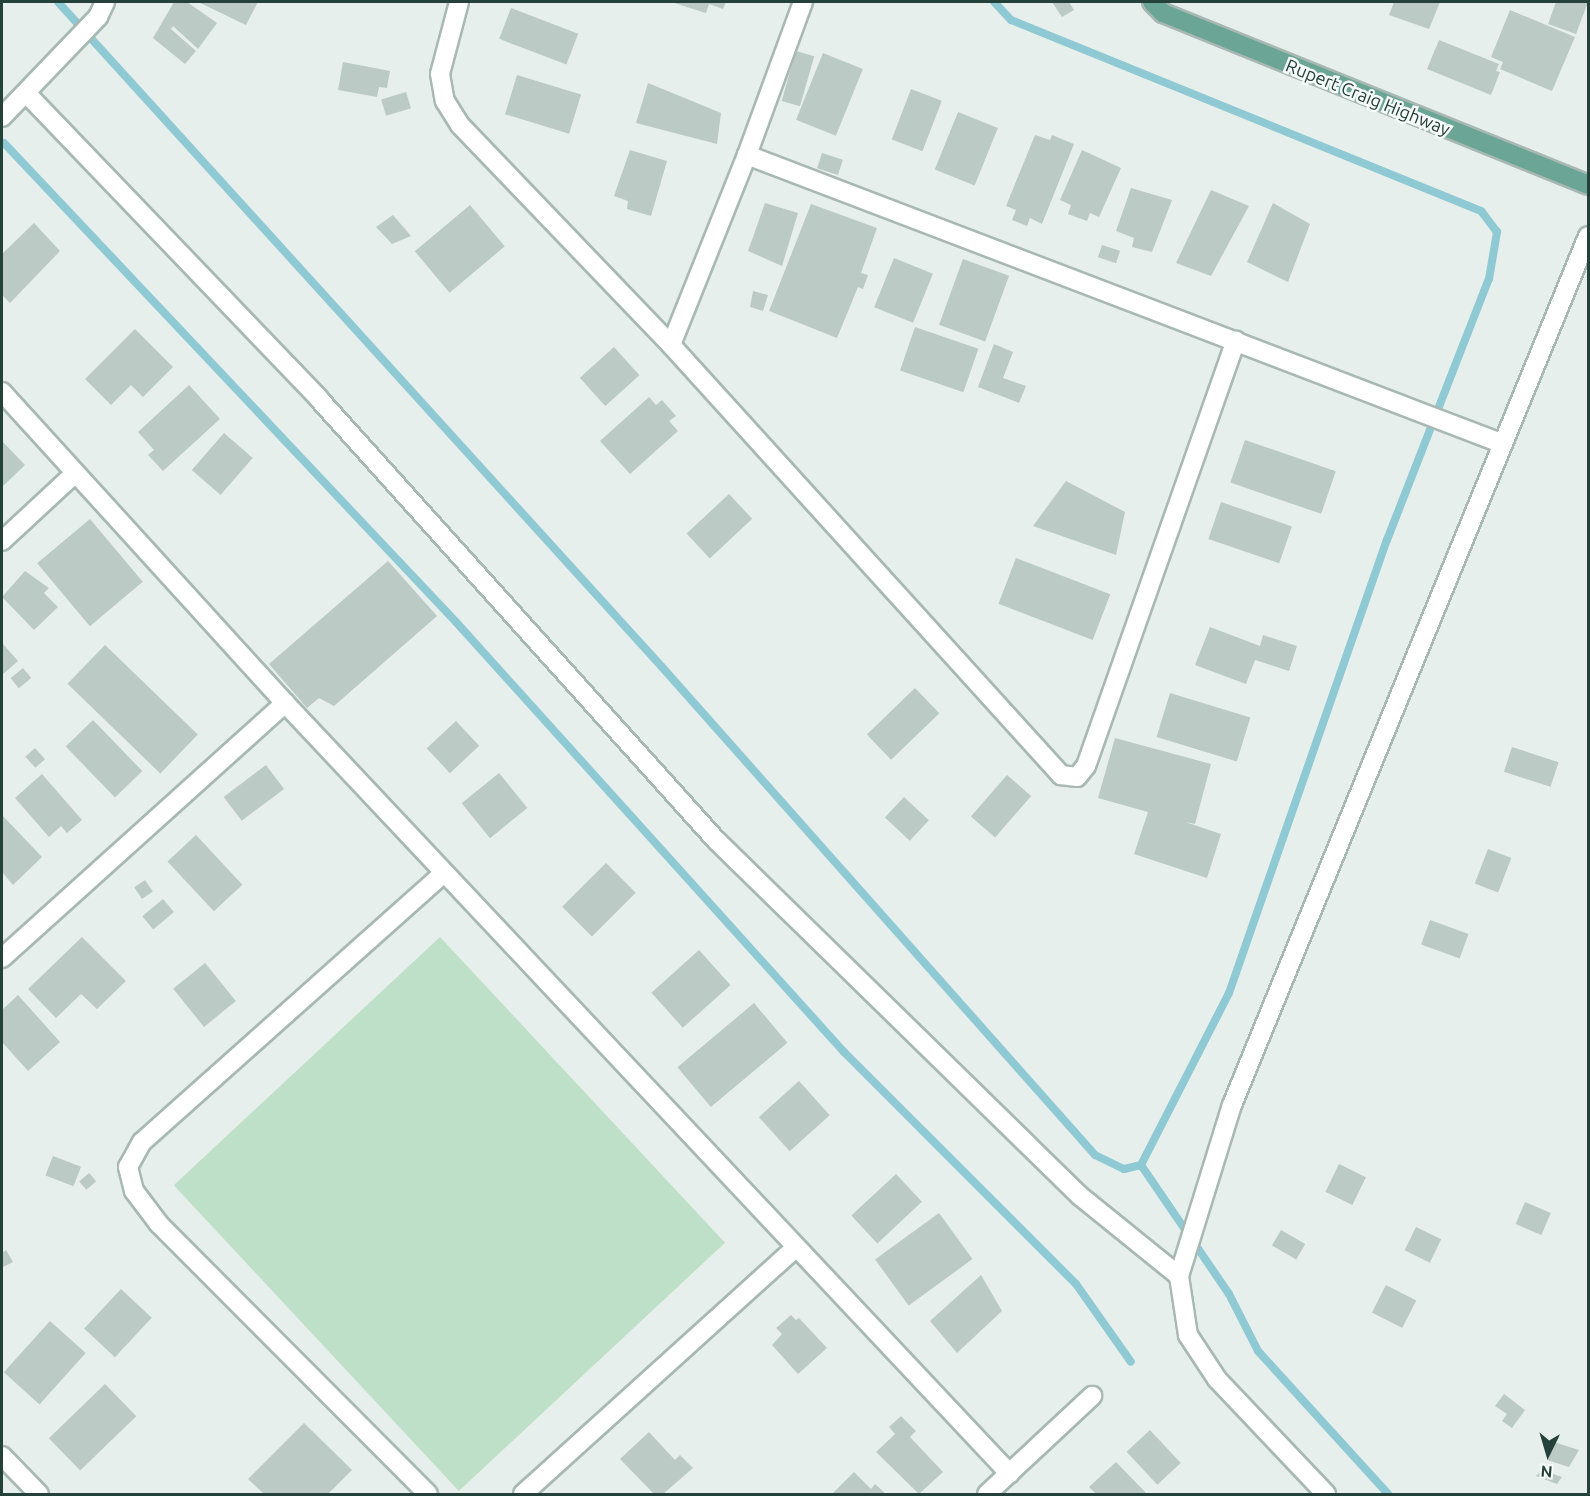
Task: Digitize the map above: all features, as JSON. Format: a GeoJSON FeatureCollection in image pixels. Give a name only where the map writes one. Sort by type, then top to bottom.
{"type":"FeatureCollection","features":[{"type":"Feature","properties":{"kind":"main road","name":"Rupert Craig Highway"},"geometry":{"type":"LineString","coordinates":[[1152,2],[1162,13],[1588,185]]}},
{"type":"Feature","properties":{"kind":"street"},"geometry":{"type":"LineString","coordinates":[[2,117],[27,94],[98,17],[105,2]]}},
{"type":"Feature","properties":{"kind":"street"},"geometry":{"type":"LineString","coordinates":[[459,2],[440,74],[445,101],[460,125],[671,345],[1062,775],[1077,777],[1086,766],[1236,341]]}},
{"type":"Feature","properties":{"kind":"street"},"geometry":{"type":"LineString","coordinates":[[671,345],[747,154],[802,2]]}},
{"type":"Feature","properties":{"kind":"street"},"geometry":{"type":"LineString","coordinates":[[27,94],[319,399],[716,840],[1080,1196],[1179,1276]]}},
{"type":"Feature","properties":{"kind":"street"},"geometry":{"type":"LineString","coordinates":[[747,154],[1501,443]]}},
{"type":"Feature","properties":{"kind":"street"},"geometry":{"type":"LineString","coordinates":[[1326,1494],[1216,1379],[1188,1335],[1179,1276],[1232,1105],[1501,443],[1588,236]]}},
{"type":"Feature","properties":{"kind":"street"},"geometry":{"type":"LineString","coordinates":[[2,392],[74,474],[285,703],[1010,1474]]}},
{"type":"Feature","properties":{"kind":"street"},"geometry":{"type":"LineString","coordinates":[[2,541],[74,474]]}},
{"type":"Feature","properties":{"kind":"street"},"geometry":{"type":"LineString","coordinates":[[2,958],[285,703]]}},
{"type":"Feature","properties":{"kind":"street"},"geometry":{"type":"LineString","coordinates":[[428,1494],[159,1224],[134,1191],[128,1167],[142,1142],[444,873]]}},
{"type":"Feature","properties":{"kind":"street"},"geometry":{"type":"LineString","coordinates":[[522,1494],[796,1246]]}},
{"type":"Feature","properties":{"kind":"street"},"geometry":{"type":"LineString","coordinates":[[987,1494],[1092,1396]]}},
{"type":"Feature","properties":{"kind":"street"},"geometry":{"type":"LineString","coordinates":[[2,1456],[39,1494]]}},
{"type":"Feature","properties":{"kind":"green space"},"geometry":{"type":"Polygon","coordinates":[[[440,937],[725,1243],[459,1491],[174,1185],[440,937]]]}},
{"type":"Feature","properties":{"kind":"building"},"geometry":{"type":"Polygon","coordinates":[[[174,2],[187,2],[217,23],[198,49],[173,26],[171,29],[196,51],[185,64],[153,38],[174,2]]]}},
{"type":"Feature","properties":{"kind":"building"},"geometry":{"type":"Polygon","coordinates":[[[198,2],[258,2],[246,25],[198,2]]]}},
{"type":"Feature","properties":{"kind":"building"},"geometry":{"type":"Polygon","coordinates":[[[671,2],[726,2],[723,9],[709,4],[706,13],[671,2]]]}},
{"type":"Feature","properties":{"kind":"building"},"geometry":{"type":"Polygon","coordinates":[[[1052,2],[1069,2],[1074,10],[1062,17],[1052,2]]]}},
{"type":"Feature","properties":{"kind":"building"},"geometry":{"type":"Polygon","coordinates":[[[1394,2],[1440,2],[1429,29],[1389,15],[1394,2]]]}},
{"type":"Feature","properties":{"kind":"building"},"geometry":{"type":"Polygon","coordinates":[[[1556,2],[1588,2],[1576,34],[1548,24],[1556,2]]]}},
{"type":"Feature","properties":{"kind":"building"},"geometry":{"type":"Polygon","coordinates":[[[511,8],[578,34],[566,65],[499,39],[511,8]]]}},
{"type":"Feature","properties":{"kind":"building"},"geometry":{"type":"Polygon","coordinates":[[[1510,10],[1575,37],[1552,91],[1500,69],[1503,62],[1491,57],[1510,10]]]}},
{"type":"Feature","properties":{"kind":"building"},"geometry":{"type":"Polygon","coordinates":[[[1439,40],[1499,64],[1496,71],[1500,72],[1491,95],[1427,69],[1439,40]]]}},
{"type":"Feature","properties":{"kind":"building"},"geometry":{"type":"Polygon","coordinates":[[[796,51],[814,56],[800,106],[782,101],[796,51]]]}},
{"type":"Feature","properties":{"kind":"building"},"geometry":{"type":"Polygon","coordinates":[[[823,53],[863,69],[836,136],[796,120],[823,53]]]}},
{"type":"Feature","properties":{"kind":"building"},"geometry":{"type":"Polygon","coordinates":[[[343,62],[390,71],[387,88],[379,87],[377,97],[338,90],[343,62]]]}},
{"type":"Feature","properties":{"kind":"building"},"geometry":{"type":"Polygon","coordinates":[[[517,75],[581,95],[569,134],[505,114],[517,75]]]}},
{"type":"Feature","properties":{"kind":"building"},"geometry":{"type":"Polygon","coordinates":[[[648,83],[721,113],[717,144],[636,123],[648,83]]]}},
{"type":"Feature","properties":{"kind":"building"},"geometry":{"type":"Polygon","coordinates":[[[911,89],[942,101],[922,151],[892,139],[911,89]]]}},
{"type":"Feature","properties":{"kind":"building"},"geometry":{"type":"Polygon","coordinates":[[[406,92],[411,108],[386,116],[381,100],[406,92]]]}},
{"type":"Feature","properties":{"kind":"building"},"geometry":{"type":"Polygon","coordinates":[[[958,112],[998,128],[975,186],[935,169],[958,112]]]}},
{"type":"Feature","properties":{"kind":"building"},"geometry":{"type":"Polygon","coordinates":[[[1035,135],[1050,140],[1052,135],[1074,144],[1042,224],[1030,218],[1027,226],[1012,220],[1016,210],[1006,206],[1035,135]]]}},
{"type":"Feature","properties":{"kind":"building"},"geometry":{"type":"Polygon","coordinates":[[[630,150],[667,161],[651,216],[627,209],[628,201],[614,196],[630,150]]]}},
{"type":"Feature","properties":{"kind":"building"},"geometry":{"type":"Polygon","coordinates":[[[1082,150],[1121,168],[1099,217],[1090,213],[1087,221],[1068,214],[1071,205],[1060,200],[1082,150]]]}},
{"type":"Feature","properties":{"kind":"building"},"geometry":{"type":"Polygon","coordinates":[[[822,153],[843,160],[838,175],[817,168],[822,153]]]}},
{"type":"Feature","properties":{"kind":"building"},"geometry":{"type":"Polygon","coordinates":[[[1131,188],[1172,200],[1152,252],[1132,247],[1134,238],[1116,231],[1131,188]]]}},
{"type":"Feature","properties":{"kind":"building"},"geometry":{"type":"Polygon","coordinates":[[[1211,190],[1249,206],[1211,276],[1176,263],[1211,190]]]}},
{"type":"Feature","properties":{"kind":"building"},"geometry":{"type":"Polygon","coordinates":[[[765,203],[798,213],[782,266],[748,251],[765,203]]]}},
{"type":"Feature","properties":{"kind":"building"},"geometry":{"type":"Polygon","coordinates":[[[1273,203],[1310,224],[1288,282],[1247,262],[1273,203]]]}},
{"type":"Feature","properties":{"kind":"building"},"geometry":{"type":"Polygon","coordinates":[[[811,204],[877,228],[861,273],[868,275],[863,289],[858,287],[837,338],[769,311],[811,204]]]}},
{"type":"Feature","properties":{"kind":"building"},"geometry":{"type":"Polygon","coordinates":[[[470,205],[505,246],[450,293],[415,251],[470,205]]]}},
{"type":"Feature","properties":{"kind":"building"},"geometry":{"type":"Polygon","coordinates":[[[393,215],[411,236],[392,244],[376,227],[393,215]]]}},
{"type":"Feature","properties":{"kind":"building"},"geometry":{"type":"Polygon","coordinates":[[[34,223],[60,251],[10,303],[2,295],[2,254],[34,223]]]}},
{"type":"Feature","properties":{"kind":"building"},"geometry":{"type":"Polygon","coordinates":[[[1102,245],[1120,251],[1116,263],[1098,257],[1102,245]]]}},
{"type":"Feature","properties":{"kind":"building"},"geometry":{"type":"Polygon","coordinates":[[[894,258],[933,274],[913,323],[874,307],[894,258]]]}},
{"type":"Feature","properties":{"kind":"building"},"geometry":{"type":"Polygon","coordinates":[[[963,259],[1009,276],[985,342],[939,325],[963,259]]]}},
{"type":"Feature","properties":{"kind":"building"},"geometry":{"type":"Polygon","coordinates":[[[753,291],[768,295],[763,311],[750,307],[753,291]]]}},
{"type":"Feature","properties":{"kind":"building"},"geometry":{"type":"Polygon","coordinates":[[[915,327],[978,349],[963,392],[900,370],[915,327]]]}},
{"type":"Feature","properties":{"kind":"building"},"geometry":{"type":"Polygon","coordinates":[[[135,329],[173,367],[143,397],[131,385],[111,405],[85,379],[135,329]]]}},
{"type":"Feature","properties":{"kind":"building"},"geometry":{"type":"Polygon","coordinates":[[[994,344],[1013,352],[1003,378],[1026,386],[1019,403],[978,387],[994,344]]]}},
{"type":"Feature","properties":{"kind":"building"},"geometry":{"type":"Polygon","coordinates":[[[614,347],[639,375],[605,406],[580,378],[614,347]]]}},
{"type":"Feature","properties":{"kind":"building"},"geometry":{"type":"Polygon","coordinates":[[[189,385],[220,419],[163,471],[148,455],[154,450],[138,432],[189,385]]]}},
{"type":"Feature","properties":{"kind":"building"},"geometry":{"type":"Polygon","coordinates":[[[649,397],[656,405],[662,400],[676,416],[669,421],[678,431],[630,474],[600,441],[649,397]]]}},
{"type":"Feature","properties":{"kind":"building"},"geometry":{"type":"Polygon","coordinates":[[[224,433],[253,458],[221,495],[192,470],[224,433]]]}},
{"type":"Feature","properties":{"kind":"building"},"geometry":{"type":"Polygon","coordinates":[[[1245,440],[1336,471],[1321,514],[1230,483],[1245,440]]]}},
{"type":"Feature","properties":{"kind":"building"},"geometry":{"type":"Polygon","coordinates":[[[2,441],[25,465],[2,487],[2,441]]]}},
{"type":"Feature","properties":{"kind":"building"},"geometry":{"type":"Polygon","coordinates":[[[1066,481],[1125,512],[1116,555],[1033,526],[1066,481]]]}},
{"type":"Feature","properties":{"kind":"building"},"geometry":{"type":"Polygon","coordinates":[[[729,494],[752,519],[710,558],[687,534],[729,494]]]}},
{"type":"Feature","properties":{"kind":"building"},"geometry":{"type":"Polygon","coordinates":[[[1221,502],[1292,526],[1279,563],[1208,539],[1221,502]]]}},
{"type":"Feature","properties":{"kind":"building"},"geometry":{"type":"Polygon","coordinates":[[[90,519],[143,582],[90,626],[37,563],[90,519]]]}},
{"type":"Feature","properties":{"kind":"building"},"geometry":{"type":"Polygon","coordinates":[[[1016,558],[1110,594],[1093,640],[998,604],[1016,558]]]}},
{"type":"Feature","properties":{"kind":"building"},"geometry":{"type":"Polygon","coordinates":[[[388,561],[437,616],[334,706],[319,698],[307,708],[269,664],[388,561]]]}},
{"type":"Feature","properties":{"kind":"building"},"geometry":{"type":"Polygon","coordinates":[[[25,571],[49,588],[44,593],[58,607],[34,630],[2,597],[25,571]]]}},
{"type":"Feature","properties":{"kind":"building"},"geometry":{"type":"Polygon","coordinates":[[[1210,627],[1260,646],[1263,635],[1297,646],[1289,671],[1255,660],[1246,684],[1195,665],[1210,627]]]}},
{"type":"Feature","properties":{"kind":"building"},"geometry":{"type":"Polygon","coordinates":[[[2,643],[18,661],[2,675],[2,643]]]}},
{"type":"Feature","properties":{"kind":"building"},"geometry":{"type":"Polygon","coordinates":[[[105,645],[198,735],[160,773],[67,684],[105,645]]]}},
{"type":"Feature","properties":{"kind":"building"},"geometry":{"type":"Polygon","coordinates":[[[23,668],[31,678],[19,688],[11,678],[23,668]]]}},
{"type":"Feature","properties":{"kind":"building"},"geometry":{"type":"Polygon","coordinates":[[[915,688],[939,713],[891,760],[867,735],[915,688]]]}},
{"type":"Feature","properties":{"kind":"building"},"geometry":{"type":"Polygon","coordinates":[[[1170,693],[1250,718],[1237,762],[1157,737],[1170,693]]]}},
{"type":"Feature","properties":{"kind":"building"},"geometry":{"type":"Polygon","coordinates":[[[93,720],[142,771],[115,797],[66,746],[93,720]]]}},
{"type":"Feature","properties":{"kind":"building"},"geometry":{"type":"Polygon","coordinates":[[[456,721],[479,746],[450,773],[427,748],[456,721]]]}},
{"type":"Feature","properties":{"kind":"building"},"geometry":{"type":"Polygon","coordinates":[[[1115,738],[1211,764],[1195,824],[1185,822],[1221,834],[1207,878],[1134,854],[1148,812],[1098,798],[1115,738]]]}},
{"type":"Feature","properties":{"kind":"building"},"geometry":{"type":"Polygon","coordinates":[[[1512,747],[1559,762],[1551,787],[1504,772],[1512,747]]]}},
{"type":"Feature","properties":{"kind":"building"},"geometry":{"type":"Polygon","coordinates":[[[35,748],[45,759],[35,768],[25,757],[35,748]]]}},
{"type":"Feature","properties":{"kind":"building"},"geometry":{"type":"Polygon","coordinates":[[[266,765],[284,789],[242,821],[224,797],[266,765]]]}},
{"type":"Feature","properties":{"kind":"building"},"geometry":{"type":"Polygon","coordinates":[[[499,773],[527,808],[490,838],[462,803],[499,773]]]}},
{"type":"Feature","properties":{"kind":"building"},"geometry":{"type":"Polygon","coordinates":[[[42,774],[82,820],[67,833],[61,826],[49,837],[15,798],[42,774]]]}},
{"type":"Feature","properties":{"kind":"building"},"geometry":{"type":"Polygon","coordinates":[[[1007,775],[1031,796],[995,838],[971,817],[1007,775]]]}},
{"type":"Feature","properties":{"kind":"building"},"geometry":{"type":"Polygon","coordinates":[[[904,797],[929,820],[910,841],[885,817],[904,797]]]}},
{"type":"Feature","properties":{"kind":"building"},"geometry":{"type":"Polygon","coordinates":[[[2,815],[42,857],[13,885],[2,872],[2,815]]]}},
{"type":"Feature","properties":{"kind":"building"},"geometry":{"type":"Polygon","coordinates":[[[196,835],[242,885],[214,911],[167,862],[196,835]]]}},
{"type":"Feature","properties":{"kind":"building"},"geometry":{"type":"Polygon","coordinates":[[[1488,849],[1511,858],[1498,893],[1475,884],[1488,849]]]}},
{"type":"Feature","properties":{"kind":"building"},"geometry":{"type":"Polygon","coordinates":[[[606,863],[636,893],[592,937],[562,907],[606,863]]]}},
{"type":"Feature","properties":{"kind":"building"},"geometry":{"type":"Polygon","coordinates":[[[145,880],[153,892],[142,899],[134,887],[145,880]]]}},
{"type":"Feature","properties":{"kind":"building"},"geometry":{"type":"Polygon","coordinates":[[[163,899],[174,912],[153,929],[142,916],[163,899]]]}},
{"type":"Feature","properties":{"kind":"building"},"geometry":{"type":"Polygon","coordinates":[[[1430,920],[1469,934],[1460,958],[1421,944],[1430,920]]]}},
{"type":"Feature","properties":{"kind":"building"},"geometry":{"type":"Polygon","coordinates":[[[82,937],[126,981],[97,1009],[81,994],[56,1018],[28,989],[82,937]]]}},
{"type":"Feature","properties":{"kind":"building"},"geometry":{"type":"Polygon","coordinates":[[[699,950],[730,985],[683,1028],[651,993],[699,950]]]}},
{"type":"Feature","properties":{"kind":"building"},"geometry":{"type":"Polygon","coordinates":[[[205,963],[236,1001],[204,1027],[173,989],[205,963]]]}},
{"type":"Feature","properties":{"kind":"building"},"geometry":{"type":"Polygon","coordinates":[[[18,995],[60,1042],[28,1071],[2,1042],[2,1010],[18,995]]]}},
{"type":"Feature","properties":{"kind":"building"},"geometry":{"type":"Polygon","coordinates":[[[754,1003],[787,1043],[711,1107],[677,1067],[754,1003]]]}},
{"type":"Feature","properties":{"kind":"building"},"geometry":{"type":"Polygon","coordinates":[[[799,1081],[830,1115],[790,1151],[759,1117],[799,1081]]]}},
{"type":"Feature","properties":{"kind":"building"},"geometry":{"type":"Polygon","coordinates":[[[53,1156],[81,1167],[73,1186],[45,1176],[53,1156]]]}},
{"type":"Feature","properties":{"kind":"building"},"geometry":{"type":"Polygon","coordinates":[[[1339,1164],[1366,1177],[1352,1205],[1325,1192],[1339,1164]]]}},
{"type":"Feature","properties":{"kind":"building"},"geometry":{"type":"Polygon","coordinates":[[[89,1173],[96,1181],[86,1190],[79,1182],[89,1173]]]}},
{"type":"Feature","properties":{"kind":"building"},"geometry":{"type":"Polygon","coordinates":[[[896,1174],[922,1202],[877,1243],[851,1216],[896,1174]]]}},
{"type":"Feature","properties":{"kind":"building"},"geometry":{"type":"Polygon","coordinates":[[[1525,1202],[1551,1213],[1541,1235],[1516,1224],[1525,1202]]]}},
{"type":"Feature","properties":{"kind":"building"},"geometry":{"type":"Polygon","coordinates":[[[939,1213],[973,1259],[909,1306],[875,1259],[939,1213]]]}},
{"type":"Feature","properties":{"kind":"building"},"geometry":{"type":"Polygon","coordinates":[[[1416,1227],[1441,1239],[1430,1263],[1405,1250],[1416,1227]]]}},
{"type":"Feature","properties":{"kind":"building"},"geometry":{"type":"Polygon","coordinates":[[[1281,1230],[1305,1244],[1296,1260],[1272,1246],[1281,1230]]]}},
{"type":"Feature","properties":{"kind":"building"},"geometry":{"type":"Polygon","coordinates":[[[6,1250],[13,1262],[3,1267],[2,1253],[6,1250]]]}},
{"type":"Feature","properties":{"kind":"building"},"geometry":{"type":"Polygon","coordinates":[[[981,1275],[1002,1311],[957,1353],[930,1321],[981,1275]]]}},
{"type":"Feature","properties":{"kind":"building"},"geometry":{"type":"Polygon","coordinates":[[[1386,1285],[1416,1300],[1402,1328],[1372,1313],[1386,1285]]]}},
{"type":"Feature","properties":{"kind":"building"},"geometry":{"type":"Polygon","coordinates":[[[121,1289],[152,1318],[115,1357],[84,1328],[121,1289]]]}},
{"type":"Feature","properties":{"kind":"building"},"geometry":{"type":"Polygon","coordinates":[[[791,1315],[796,1320],[799,1318],[827,1348],[798,1374],[772,1345],[782,1334],[776,1328],[791,1315]]]}},
{"type":"Feature","properties":{"kind":"building"},"geometry":{"type":"Polygon","coordinates":[[[50,1321],[86,1353],[40,1404],[4,1372],[50,1321]]]}},
{"type":"Feature","properties":{"kind":"building"},"geometry":{"type":"Polygon","coordinates":[[[105,1384],[136,1416],[80,1471],[49,1438],[105,1384]]]}},
{"type":"Feature","properties":{"kind":"building"},"geometry":{"type":"Polygon","coordinates":[[[1504,1394],[1525,1410],[1512,1428],[1502,1421],[1507,1414],[1495,1406],[1504,1394]]]}},
{"type":"Feature","properties":{"kind":"building"},"geometry":{"type":"Polygon","coordinates":[[[901,1416],[916,1431],[910,1437],[943,1472],[919,1494],[876,1452],[895,1434],[889,1427],[901,1416]]]}},
{"type":"Feature","properties":{"kind":"building"},"geometry":{"type":"Polygon","coordinates":[[[304,1423],[352,1470],[328,1494],[264,1494],[248,1479],[304,1423]]]}},
{"type":"Feature","properties":{"kind":"building"},"geometry":{"type":"Polygon","coordinates":[[[1150,1430],[1181,1463],[1157,1485],[1127,1452],[1150,1430]]]}},
{"type":"Feature","properties":{"kind":"building"},"geometry":{"type":"Polygon","coordinates":[[[649,1432],[675,1460],[680,1455],[693,1468],[663,1494],[654,1494],[620,1459],[649,1432]]]}},
{"type":"Feature","properties":{"kind":"building"},"geometry":{"type":"Polygon","coordinates":[[[1554,1442],[1579,1450],[1569,1467],[1547,1460],[1554,1442]]]}},
{"type":"Feature","properties":{"kind":"building"},"geometry":{"type":"Polygon","coordinates":[[[1116,1462],[1147,1494],[1096,1494],[1089,1487],[1116,1462]]]}},
{"type":"Feature","properties":{"kind":"building"},"geometry":{"type":"Polygon","coordinates":[[[1543,1469],[1562,1477],[1557,1484],[1536,1476],[1543,1469]]]}},
{"type":"Feature","properties":{"kind":"building"},"geometry":{"type":"Polygon","coordinates":[[[854,1472],[871,1489],[875,1484],[886,1494],[832,1494],[854,1472]]]}},
{"type":"Feature","properties":{"kind":"waterway"},"geometry":{"type":"LineString","coordinates":[[58,2],[662,667],[1095,1155],[1124,1169],[1141,1165],[1229,993],[1387,540],[1489,279],[1497,232],[1481,211],[1011,20],[994,2]]}},
{"type":"Feature","properties":{"kind":"waterway"},"geometry":{"type":"LineString","coordinates":[[4,143],[456,622],[844,1052],[1076,1284],[1131,1362]]}},
{"type":"Feature","properties":{"kind":"waterway"},"geometry":{"type":"LineString","coordinates":[[1141,1165],[1229,1294],[1258,1351],[1388,1494]]}}]}
